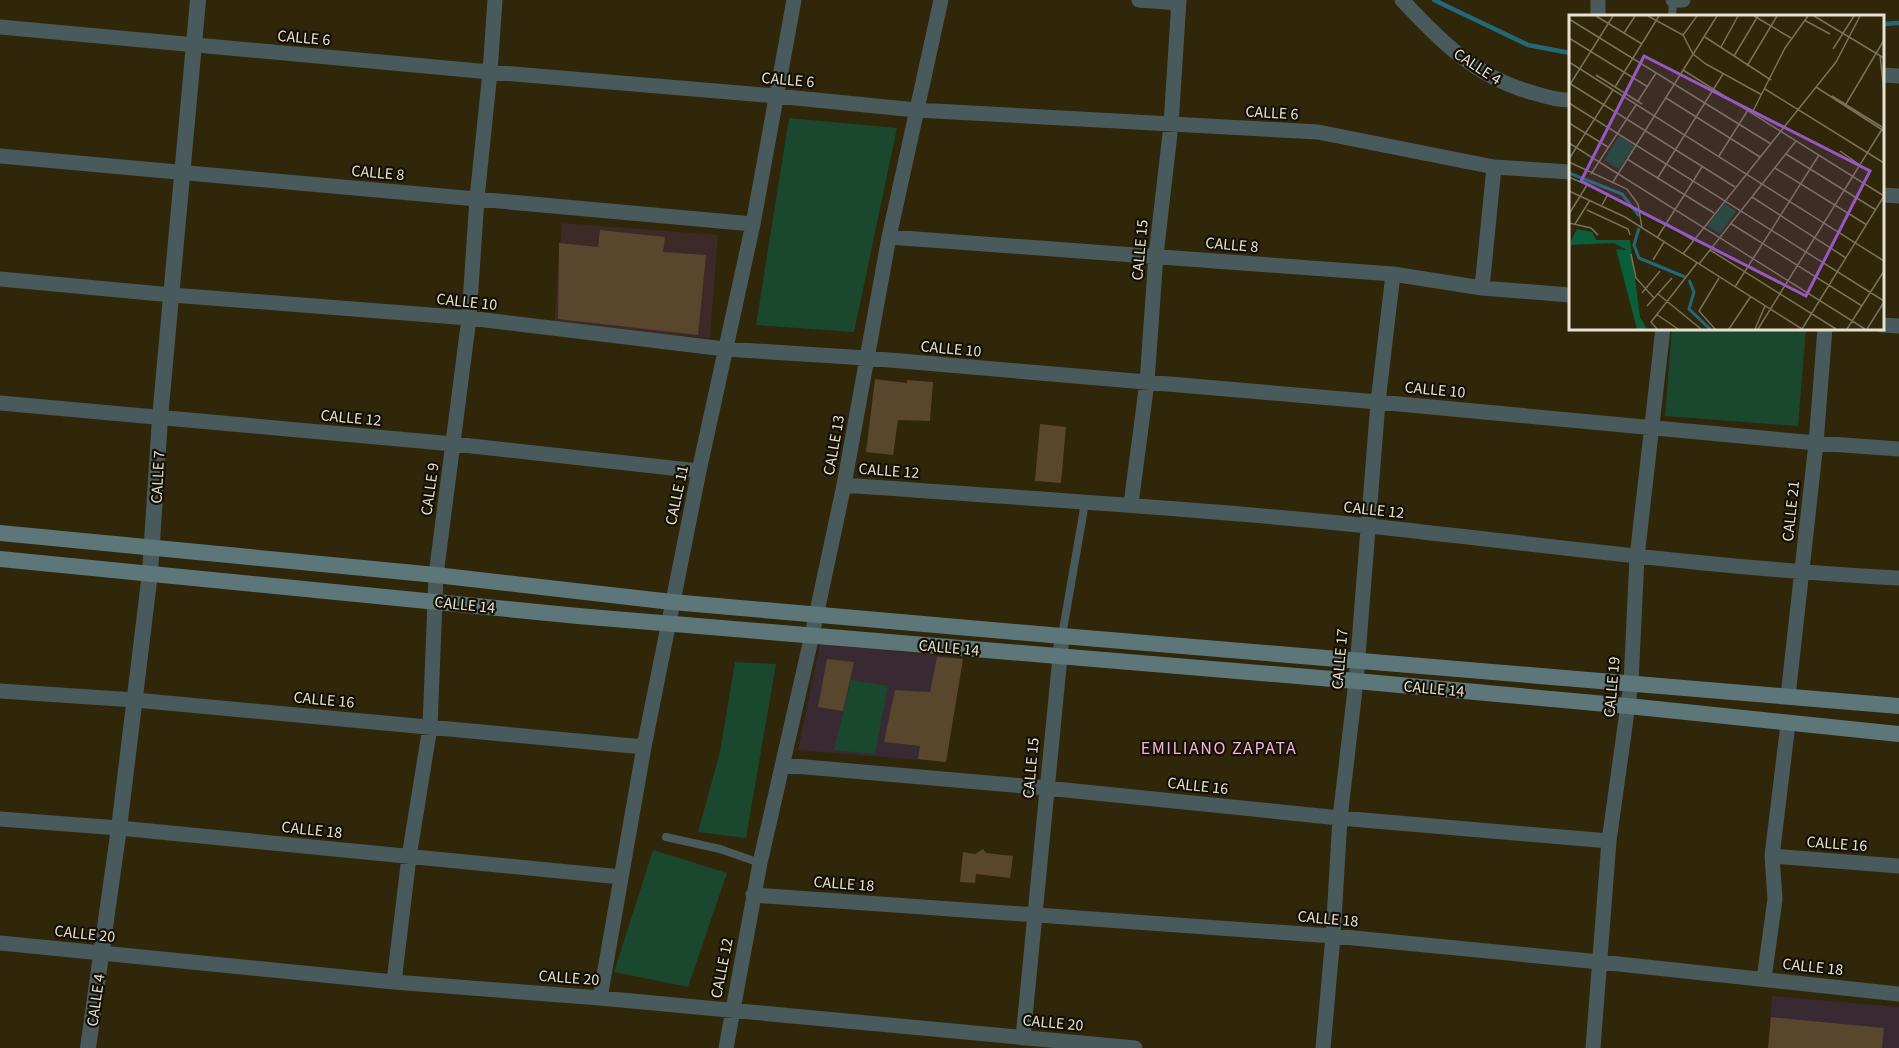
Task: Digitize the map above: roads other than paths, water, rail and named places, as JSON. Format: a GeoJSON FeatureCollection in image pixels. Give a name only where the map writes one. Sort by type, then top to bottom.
{"type":"FeatureCollection","features":[{"type":"Feature","properties":{"kind":"main road","name":"CALLE 14"},"geometry":{"type":"LineString","coordinates":[[0,533],[436,575],[672,602],[1899,706]]}},
{"type":"Feature","properties":{"kind":"main road","name":"CALLE 14"},"geometry":{"type":"LineString","coordinates":[[0,559],[578,616],[1356,681],[1899,734]]}},
{"type":"Feature","properties":{"kind":"street","name":"CALLE 7"},"geometry":{"type":"LineString","coordinates":[[101,952],[119,828],[153,547],[160,418],[198,0]]}},
{"type":"Feature","properties":{"kind":"street","name":"CALLE 9"},"geometry":{"type":"LineString","coordinates":[[393,982],[409,857],[430,727],[436,575],[469,318],[477,198],[495,0]]}},
{"type":"Feature","properties":{"kind":"street","name":"CALLE 11"},"geometry":{"type":"LineString","coordinates":[[600,998],[672,602],[753,224],[794,0]]}},
{"type":"Feature","properties":{"kind":"street","name":"CALLE 13"},"geometry":{"type":"LineString","coordinates":[[753,895],[844,485],[889,237],[941,0]]}},
{"type":"Feature","properties":{"kind":"street"},"geometry":{"type":"LineString","coordinates":[[1139,0],[1179,1]]}},
{"type":"Feature","properties":{"kind":"street","name":"CALLE 4"},"geometry":{"type":"LineString","coordinates":[[1402,0],[1439,38],[1474,67],[1513,88],[1559,100],[1569,100]]}},
{"type":"Feature","properties":{"kind":"street"},"geometry":{"type":"LineString","coordinates":[[1673,0],[1683,0]]}},
{"type":"Feature","properties":{"kind":"street","name":"CALLE 15"},"geometry":{"type":"LineString","coordinates":[[1131,504],[1147,382],[1156,255],[1171,125],[1179,1]]}},
{"type":"Feature","properties":{"kind":"street","name":"CALLE 6"},"geometry":{"type":"LineString","coordinates":[[0,27],[916,110],[1318,132],[1494,167],[1569,172]]}},
{"type":"Feature","properties":{"kind":"street"},"geometry":{"type":"LineString","coordinates":[[1884,75],[1899,76]]}},
{"type":"Feature","properties":{"kind":"street","name":"CALLE 8"},"geometry":{"type":"LineString","coordinates":[[0,156],[753,224]]}},
{"type":"Feature","properties":{"kind":"street"},"geometry":{"type":"LineString","coordinates":[[1482,288],[1494,167]]}},
{"type":"Feature","properties":{"kind":"street"},"geometry":{"type":"LineString","coordinates":[[1884,195],[1899,196]]}},
{"type":"Feature","properties":{"kind":"street","name":"CALLE 8"},"geometry":{"type":"LineString","coordinates":[[889,237],[1393,273],[1482,288],[1569,295]]}},
{"type":"Feature","properties":{"kind":"street","name":"CALLE 17"},"geometry":{"type":"LineString","coordinates":[[1323,1048],[1334,936],[1340,818],[1356,681],[1378,402],[1393,273]]}},
{"type":"Feature","properties":{"kind":"street","name":"CALLE 10"},"geometry":{"type":"LineString","coordinates":[[0,279],[469,318],[725,349],[866,358],[1378,402],[1816,443],[1899,448]]}},
{"type":"Feature","properties":{"kind":"street"},"geometry":{"type":"LineString","coordinates":[[1884,325],[1899,326]]}},
{"type":"Feature","properties":{"kind":"street","name":"CALLE 19"},"geometry":{"type":"LineString","coordinates":[[1593,1048],[1609,841],[1631,683],[1637,557],[1663,330]]}},
{"type":"Feature","properties":{"kind":"street","name":"CALLE 21"},"geometry":{"type":"LineString","coordinates":[[1788,696],[1816,443],[1825,330]]}},
{"type":"Feature","properties":{"kind":"street","name":"CALLE 12"},"geometry":{"type":"LineString","coordinates":[[0,402],[454,444],[699,471]]}},
{"type":"Feature","properties":{"kind":"street","name":"CALLE 12"},"geometry":{"type":"LineString","coordinates":[[844,485],[1085,503],[1131,504],[1368,526],[1637,557],[1802,573],[1899,578]]}},
{"type":"Feature","properties":{"kind":"street","name":"CALLE 15"},"geometry":{"type":"LineString","coordinates":[[1023,1038],[1062,636]]}},
{"type":"Feature","properties":{"kind":"street","name":"CALLE 16"},"geometry":{"type":"LineString","coordinates":[[0,691],[135,700],[644,747]]}},
{"type":"Feature","properties":{"kind":"street"},"geometry":{"type":"LineString","coordinates":[[1764,979],[1775,898],[1772,856],[1788,724]]}},
{"type":"Feature","properties":{"kind":"street","name":"CALLE 16"},"geometry":{"type":"LineString","coordinates":[[783,765],[1609,841]]}},
{"type":"Feature","properties":{"kind":"street","name":"CALLE 18"},"geometry":{"type":"LineString","coordinates":[[0,819],[119,828],[621,877]]}},
{"type":"Feature","properties":{"kind":"street","name":"CALLE 16"},"geometry":{"type":"LineString","coordinates":[[1772,856],[1899,866]]}},
{"type":"Feature","properties":{"kind":"street","name":"CALLE 12"},"geometry":{"type":"LineString","coordinates":[[726,1048],[753,895]]}},
{"type":"Feature","properties":{"kind":"street","name":"CALLE 18"},"geometry":{"type":"LineString","coordinates":[[753,895],[1334,936],[1899,994]]}},
{"type":"Feature","properties":{"kind":"street","name":"CALLE 20"},"geometry":{"type":"LineString","coordinates":[[0,943],[393,982],[731,1011],[988,1042],[1023,1038],[1135,1048]]}},
{"type":"Feature","properties":{"kind":"street","name":"CALLE 4"},"geometry":{"type":"LineString","coordinates":[[88,1048],[101,952]]}},
{"type":"Feature","properties":{"kind":"lane"},"geometry":{"type":"LineString","coordinates":[[1672,15],[1673,0]]}},
{"type":"Feature","properties":{"kind":"lane","name":"CALLE 15"},"geometry":{"type":"LineString","coordinates":[[1062,636],[1085,503]]}},
{"type":"Feature","properties":{"kind":"lane"},"geometry":{"type":"LineString","coordinates":[[666,837],[720,849],[760,863]]}},
{"type":"Feature","properties":{"kind":"waterway"},"geometry":{"type":"LineString","coordinates":[[1434,0],[1528,45],[1569,53]]}},
{"type":"Feature","properties":{"kind":"waterway"},"geometry":{"type":"LineString","coordinates":[[1884,24],[1899,23]]}},
{"type":"Feature","properties":{"kind":"district","name":"EMILIANO ZAPATA"},"geometry":{"type":"Point","coordinates":[1219,748]}}]}
